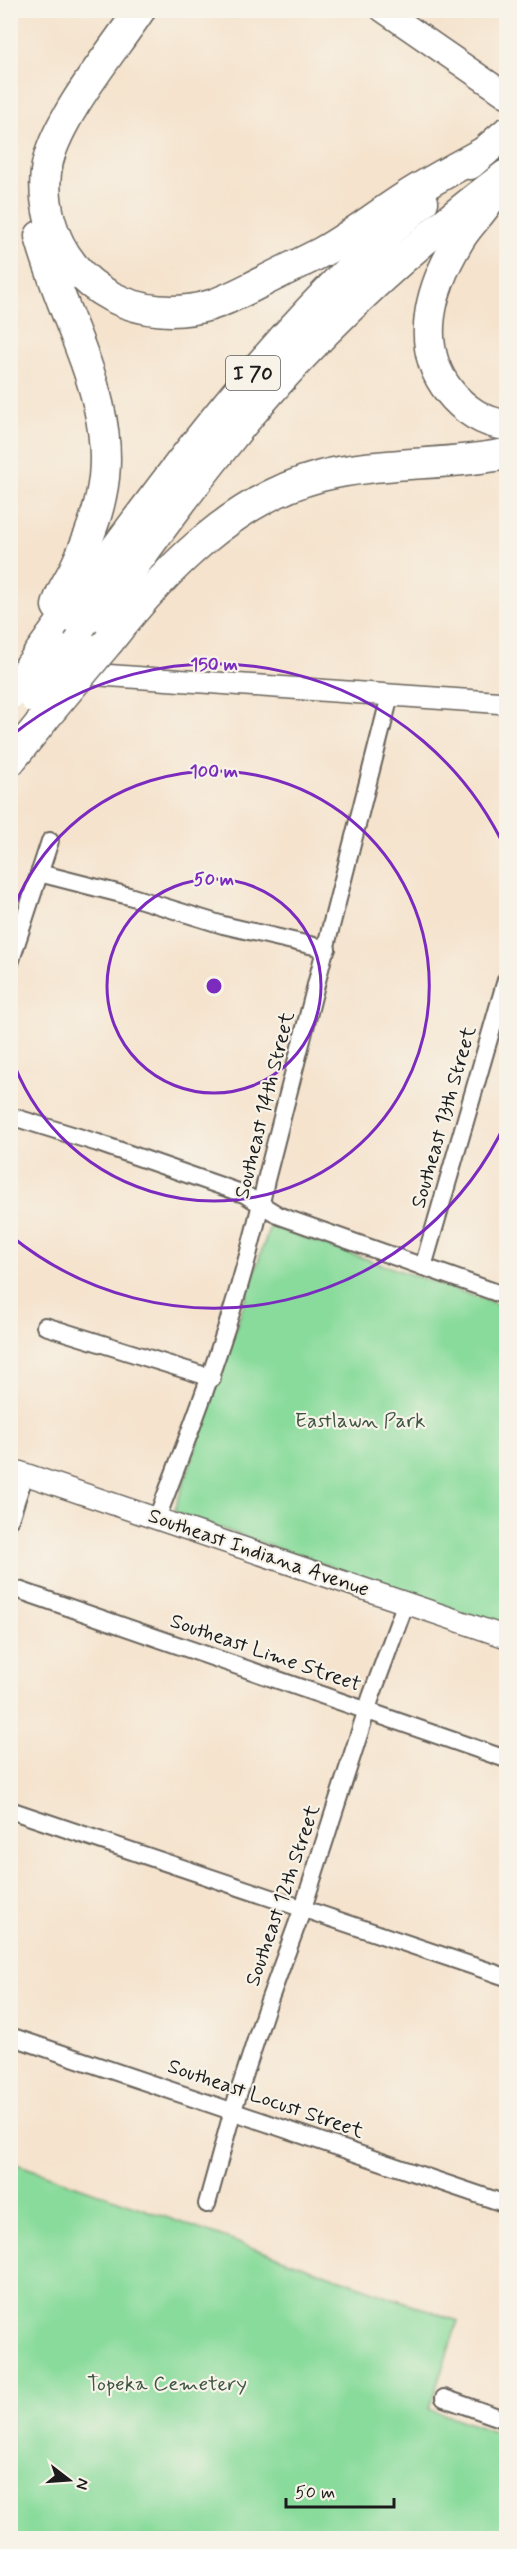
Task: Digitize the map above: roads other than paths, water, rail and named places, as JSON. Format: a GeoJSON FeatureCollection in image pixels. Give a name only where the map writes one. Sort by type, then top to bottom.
{"type":"FeatureCollection","features":[{"type":"Feature","properties":{"kind":"highway"},"geometry":{"type":"LineString","coordinates":[[50,639],[59,596],[82,552],[101,497],[105,456],[96,395],[43,249],[34,213],[33,171],[40,139],[51,118],[123,10]]}},
{"type":"Feature","properties":{"kind":"highway"},"geometry":{"type":"LineString","coordinates":[[140,10],[60,130],[48,161],[44,184],[54,236],[64,256],[93,287],[111,298],[134,306],[173,311],[199,308],[230,298],[323,251],[413,192],[495,143]]}},
{"type":"Feature","properties":{"kind":"highway","name":"I 70"},"geometry":{"type":"LineString","coordinates":[[32,702],[50,639],[211,421],[253,373],[393,231],[495,143]]}},
{"type":"Feature","properties":{"kind":"highway"},"geometry":{"type":"LineString","coordinates":[[505,176],[459,240],[445,266],[432,300],[428,333],[437,373],[455,399],[471,412],[496,424],[507,424]]}},
{"type":"Feature","properties":{"kind":"highway","name":"I 70"},"geometry":{"type":"LineString","coordinates":[[10,738],[32,702],[80,641],[193,486],[272,391],[318,341],[426,238],[476,196],[505,176]]}},
{"type":"Feature","properties":{"kind":"highway"},"geometry":{"type":"LineString","coordinates":[[10,761],[32,702],[109,641],[140,602],[190,551],[223,525],[272,495],[302,482],[331,474],[507,454]]}},
{"type":"Feature","properties":{"kind":"main road"},"geometry":{"type":"LineString","coordinates":[[383,10],[507,94]]}},
{"type":"Feature","properties":{"kind":"street"},"geometry":{"type":"LineString","coordinates":[[10,669],[507,703]]}},
{"type":"Feature","properties":{"kind":"street","name":"Southeast 14th Street"},"geometry":{"type":"LineString","coordinates":[[157,1518],[212,1378],[257,1228],[261,1204],[390,696]]}},
{"type":"Feature","properties":{"kind":"street"},"geometry":{"type":"LineString","coordinates":[[10,963],[50,841]]}},
{"type":"Feature","properties":{"kind":"street"},"geometry":{"type":"LineString","coordinates":[[39,873],[129,896],[222,926],[327,949]]}},
{"type":"Feature","properties":{"kind":"street","name":"Southeast 13th Street"},"geometry":{"type":"LineString","coordinates":[[423,1267],[507,980]]}},
{"type":"Feature","properties":{"kind":"street"},"geometry":{"type":"LineString","coordinates":[[10,1116],[98,1143],[233,1190],[280,1216],[507,1296]]}},
{"type":"Feature","properties":{"kind":"street"},"geometry":{"type":"LineString","coordinates":[[45,1326],[212,1378]]}},
{"type":"Feature","properties":{"kind":"street"},"geometry":{"type":"LineString","coordinates":[[10,1520],[18,1472]]}},
{"type":"Feature","properties":{"kind":"street","name":"Southeast Indiana Avenue"},"geometry":{"type":"LineString","coordinates":[[18,1472],[507,1637]]}},
{"type":"Feature","properties":{"kind":"street","name":"Southeast Lime Street"},"geometry":{"type":"LineString","coordinates":[[10,1587],[507,1759]]}},
{"type":"Feature","properties":{"kind":"street","name":"Southeast 12th Street"},"geometry":{"type":"LineString","coordinates":[[207,2204],[233,2110],[406,1602]]}},
{"type":"Feature","properties":{"kind":"street"},"geometry":{"type":"LineString","coordinates":[[10,1810],[507,1977]]}},
{"type":"Feature","properties":{"kind":"street","name":"Southeast Locust Street"},"geometry":{"type":"LineString","coordinates":[[10,2037],[233,2110],[507,2204]]}},
{"type":"Feature","properties":{"kind":"street"},"geometry":{"type":"LineString","coordinates":[[444,2398],[507,2420]]}},
{"type":"Feature","properties":{"kind":"park label","name":"Eastlawn Park"},"geometry":{"type":"Point","coordinates":[360,1420]}},
{"type":"Feature","properties":{"kind":"park label","name":"Topeka Cemetery"},"geometry":{"type":"Point","coordinates":[167,2383]}}]}
